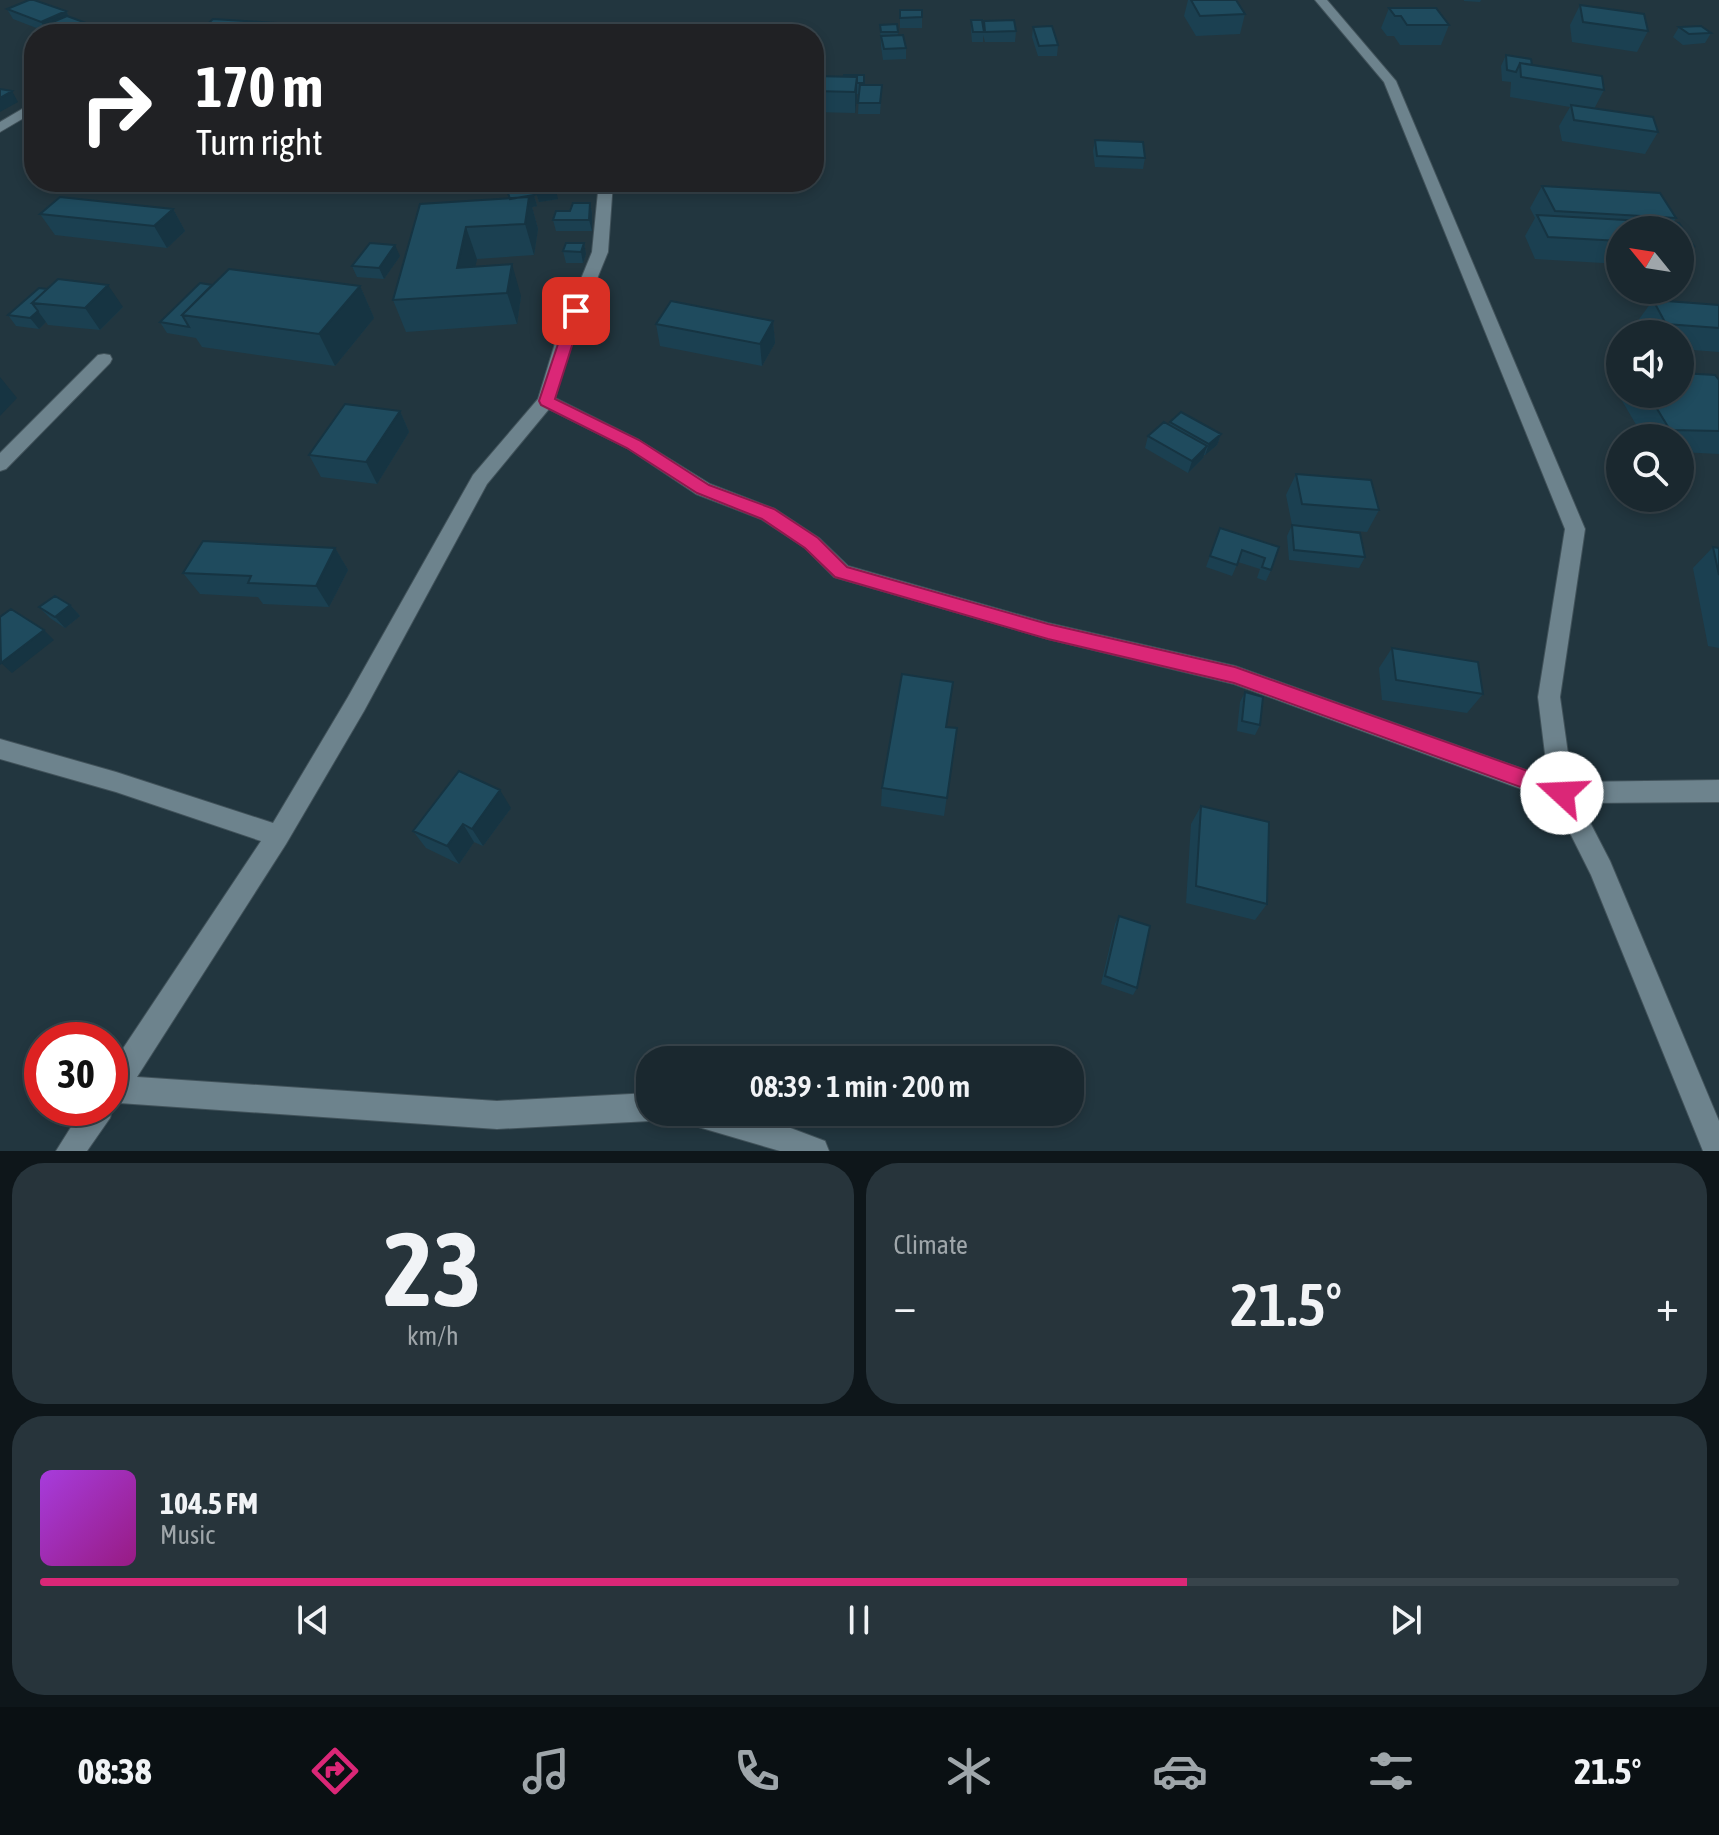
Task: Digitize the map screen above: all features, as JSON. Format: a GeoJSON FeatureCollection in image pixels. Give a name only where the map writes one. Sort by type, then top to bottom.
{"type":"FeatureCollection","features":[{"type":"Feature","properties":{"kind":"street"},"geometry":{"type":"LineString","coordinates":[[1321,0],[1390,81],[1575,529],[1549,697],[1562,793],[1601,869],[1717,1151]]}},
{"type":"Feature","properties":{"kind":"street"},"geometry":{"type":"LineString","coordinates":[[0,128],[24,112]]}},
{"type":"Feature","properties":{"kind":"street"},"geometry":{"type":"LineString","coordinates":[[128,1065],[278,836],[356,704],[480,480],[546,401],[564,340],[600,252],[605,192]]}},
{"type":"Feature","properties":{"kind":"street"},"geometry":{"type":"LineString","coordinates":[[0,464],[104,359]]}},
{"type":"Feature","properties":{"kind":"street"},"geometry":{"type":"LineString","coordinates":[[546,401],[633,444],[703,489],[768,514],[812,543],[841,572],[1048,631],[1235,675],[1562,793],[1719,791]]}},
{"type":"Feature","properties":{"kind":"street"},"geometry":{"type":"LineString","coordinates":[[0,749],[116,782],[278,836]]}},
{"type":"Feature","properties":{"kind":"street"},"geometry":{"type":"LineString","coordinates":[[128,1098],[497,1115],[636,1108]]}},
{"type":"Feature","properties":{"kind":"street"},"geometry":{"type":"LineString","coordinates":[[70,1151],[87,1126]]}},
{"type":"Feature","properties":{"kind":"street"},"geometry":{"type":"LineString","coordinates":[[747,1126],[815,1151]]}},
{"type":"Feature","properties":{"kind":"building"},"geometry":{"type":"Polygon","coordinates":[[[29,0],[66,11],[41,22],[7,9],[29,0]]]}},
{"type":"Feature","properties":{"kind":"building"},"geometry":{"type":"Polygon","coordinates":[[[1191,0],[1236,0],[1245,14],[1200,16],[1191,0]]]}},
{"type":"Feature","properties":{"kind":"building"},"geometry":{"type":"Polygon","coordinates":[[[1580,5],[1644,14],[1648,31],[1583,22],[1580,5]]]}},
{"type":"Feature","properties":{"kind":"building"},"geometry":{"type":"Polygon","coordinates":[[[1389,8],[1436,8],[1449,25],[1407,25],[1401,16],[1395,16],[1389,8]]]}},
{"type":"Feature","properties":{"kind":"building"},"geometry":{"type":"Polygon","coordinates":[[[900,10],[922,10],[922,17],[900,18],[900,10]]]}},
{"type":"Feature","properties":{"kind":"building"},"geometry":{"type":"Polygon","coordinates":[[[67,16],[89,24],[48,24],[67,16]]]}},
{"type":"Feature","properties":{"kind":"building"},"geometry":{"type":"Polygon","coordinates":[[[213,19],[278,23],[277,24],[208,24],[213,19]]]}},
{"type":"Feature","properties":{"kind":"building"},"geometry":{"type":"Polygon","coordinates":[[[971,20],[982,20],[984,32],[973,32],[971,20]]]}},
{"type":"Feature","properties":{"kind":"building"},"geometry":{"type":"Polygon","coordinates":[[[1014,20],[1016,31],[985,32],[984,21],[1014,20]]]}},
{"type":"Feature","properties":{"kind":"building"},"geometry":{"type":"Polygon","coordinates":[[[897,24],[898,32],[881,32],[880,25],[897,24]]]}},
{"type":"Feature","properties":{"kind":"building"},"geometry":{"type":"Polygon","coordinates":[[[1052,26],[1058,45],[1039,46],[1033,27],[1052,26]]]}},
{"type":"Feature","properties":{"kind":"building"},"geometry":{"type":"Polygon","coordinates":[[[1701,26],[1711,33],[1689,34],[1679,27],[1701,26]]]}},
{"type":"Feature","properties":{"kind":"building"},"geometry":{"type":"Polygon","coordinates":[[[903,35],[906,48],[884,49],[881,36],[903,35]]]}},
{"type":"Feature","properties":{"kind":"building"},"geometry":{"type":"Polygon","coordinates":[[[1506,55],[1531,59],[1532,65],[1520,63],[1516,72],[1507,70],[1506,55]]]}},
{"type":"Feature","properties":{"kind":"building"},"geometry":{"type":"Polygon","coordinates":[[[1520,63],[1602,76],[1604,90],[1521,77],[1520,63]]]}},
{"type":"Feature","properties":{"kind":"building"},"geometry":{"type":"Polygon","coordinates":[[[844,75],[864,75],[864,83],[857,83],[857,77],[844,75]]]}},
{"type":"Feature","properties":{"kind":"building"},"geometry":{"type":"Polygon","coordinates":[[[824,76],[857,77],[855,92],[824,91],[824,76]]]}},
{"type":"Feature","properties":{"kind":"building"},"geometry":{"type":"Polygon","coordinates":[[[860,85],[882,85],[880,103],[858,103],[860,85]]]}},
{"type":"Feature","properties":{"kind":"building"},"geometry":{"type":"Polygon","coordinates":[[[0,89],[12,91],[0,98],[0,89]]]}},
{"type":"Feature","properties":{"kind":"building"},"geometry":{"type":"Polygon","coordinates":[[[1571,105],[1653,117],[1658,132],[1574,120],[1571,105]]]}},
{"type":"Feature","properties":{"kind":"building"},"geometry":{"type":"Polygon","coordinates":[[[1095,140],[1143,142],[1145,158],[1097,156],[1095,140]]]}},
{"type":"Feature","properties":{"kind":"building"},"geometry":{"type":"Polygon","coordinates":[[[1542,186],[1660,193],[1675,216],[1641,216],[1555,211],[1542,186]]]}},
{"type":"Feature","properties":{"kind":"building"},"geometry":{"type":"Polygon","coordinates":[[[508,192],[533,192],[534,195],[510,199],[508,192]]]}},
{"type":"Feature","properties":{"kind":"building"},"geometry":{"type":"Polygon","coordinates":[[[60,197],[173,209],[154,226],[40,214],[60,197]]]}},
{"type":"Feature","properties":{"kind":"building"},"geometry":{"type":"Polygon","coordinates":[[[529,197],[525,224],[466,227],[457,268],[512,264],[507,293],[393,300],[420,204],[529,197]]]}},
{"type":"Feature","properties":{"kind":"building"},"geometry":{"type":"Polygon","coordinates":[[[573,203],[590,203],[589,220],[553,220],[556,211],[570,211],[573,203]]]}},
{"type":"Feature","properties":{"kind":"building"},"geometry":{"type":"Polygon","coordinates":[[[1537,215],[1606,219],[1606,240],[1548,237],[1537,215]]]}},
{"type":"Feature","properties":{"kind":"building"},"geometry":{"type":"Polygon","coordinates":[[[370,243],[395,245],[379,268],[352,266],[370,243]]]}},
{"type":"Feature","properties":{"kind":"building"},"geometry":{"type":"Polygon","coordinates":[[[566,243],[584,243],[581,252],[563,251],[566,243]]]}},
{"type":"Feature","properties":{"kind":"building"},"geometry":{"type":"Polygon","coordinates":[[[229,269],[360,286],[319,334],[182,315],[229,269]]]}},
{"type":"Feature","properties":{"kind":"building"},"geometry":{"type":"Polygon","coordinates":[[[58,279],[108,285],[85,308],[32,303],[58,279]]]}},
{"type":"Feature","properties":{"kind":"building"},"geometry":{"type":"Polygon","coordinates":[[[200,283],[212,285],[182,315],[189,327],[160,322],[200,283]]]}},
{"type":"Feature","properties":{"kind":"building"},"geometry":{"type":"Polygon","coordinates":[[[39,288],[47,289],[32,303],[38,311],[30,318],[8,315],[39,288]]]}},
{"type":"Feature","properties":{"kind":"building"},"geometry":{"type":"Polygon","coordinates":[[[671,301],[773,321],[760,344],[656,324],[671,301]]]}},
{"type":"Feature","properties":{"kind":"building"},"geometry":{"type":"Polygon","coordinates":[[[1655,304],[1719,305],[1719,328],[1694,326],[1694,320],[1664,320],[1655,304]]]}},
{"type":"Feature","properties":{"kind":"building"},"geometry":{"type":"Polygon","coordinates":[[[1694,374],[1715,375],[1719,380],[1719,431],[1694,430],[1694,424],[1666,424],[1657,408],[1694,408],[1694,374]]]}},
{"type":"Feature","properties":{"kind":"building"},"geometry":{"type":"Polygon","coordinates":[[[345,404],[400,411],[366,462],[309,455],[345,404]]]}},
{"type":"Feature","properties":{"kind":"building"},"geometry":{"type":"Polygon","coordinates":[[[1181,412],[1221,434],[1209,444],[1170,422],[1181,412]]]}},
{"type":"Feature","properties":{"kind":"building"},"geometry":{"type":"Polygon","coordinates":[[[1164,422],[1207,446],[1192,461],[1148,436],[1164,422]]]}},
{"type":"Feature","properties":{"kind":"building"},"geometry":{"type":"Polygon","coordinates":[[[1296,474],[1371,480],[1379,510],[1302,504],[1296,474]]]}},
{"type":"Feature","properties":{"kind":"building"},"geometry":{"type":"Polygon","coordinates":[[[1292,525],[1360,533],[1365,557],[1294,550],[1292,525]]]}},
{"type":"Feature","properties":{"kind":"building"},"geometry":{"type":"Polygon","coordinates":[[[1220,528],[1279,547],[1271,570],[1262,567],[1265,558],[1242,550],[1237,565],[1210,556],[1220,528]]]}},
{"type":"Feature","properties":{"kind":"building"},"geometry":{"type":"Polygon","coordinates":[[[203,541],[335,548],[316,586],[248,583],[251,576],[183,573],[203,541]]]}},
{"type":"Feature","properties":{"kind":"building"},"geometry":{"type":"Polygon","coordinates":[[[1713,547],[1719,548],[1719,575],[1713,547]]]}},
{"type":"Feature","properties":{"kind":"building"},"geometry":{"type":"Polygon","coordinates":[[[55,596],[70,605],[55,617],[39,607],[55,596]]]}},
{"type":"Feature","properties":{"kind":"building"},"geometry":{"type":"Polygon","coordinates":[[[11,609],[44,630],[1,663],[0,617],[11,609]]]}},
{"type":"Feature","properties":{"kind":"building"},"geometry":{"type":"Polygon","coordinates":[[[1392,648],[1478,662],[1483,694],[1396,680],[1392,648]]]}},
{"type":"Feature","properties":{"kind":"building"},"geometry":{"type":"Polygon","coordinates":[[[902,674],[953,682],[946,727],[957,728],[947,798],[882,788],[902,674]]]}},
{"type":"Feature","properties":{"kind":"building"},"geometry":{"type":"Polygon","coordinates":[[[1245,692],[1263,697],[1260,725],[1242,721],[1245,692]]]}},
{"type":"Feature","properties":{"kind":"building"},"geometry":{"type":"Polygon","coordinates":[[[459,771],[500,790],[472,829],[463,824],[447,846],[413,831],[459,771]]]}},
{"type":"Feature","properties":{"kind":"building"},"geometry":{"type":"Polygon","coordinates":[[[1201,806],[1269,822],[1267,904],[1196,886],[1201,806]]]}},
{"type":"Feature","properties":{"kind":"building"},"geometry":{"type":"Polygon","coordinates":[[[1119,916],[1150,926],[1137,988],[1105,976],[1119,916]]]}},
{"type":"Feature","properties":{"kind":"route"},"geometry":{"type":"LineString","coordinates":[[576,311],[546,401],[633,444],[703,489],[768,514],[812,543],[841,572],[1048,631],[1235,675],[1562,793]]}}]}
